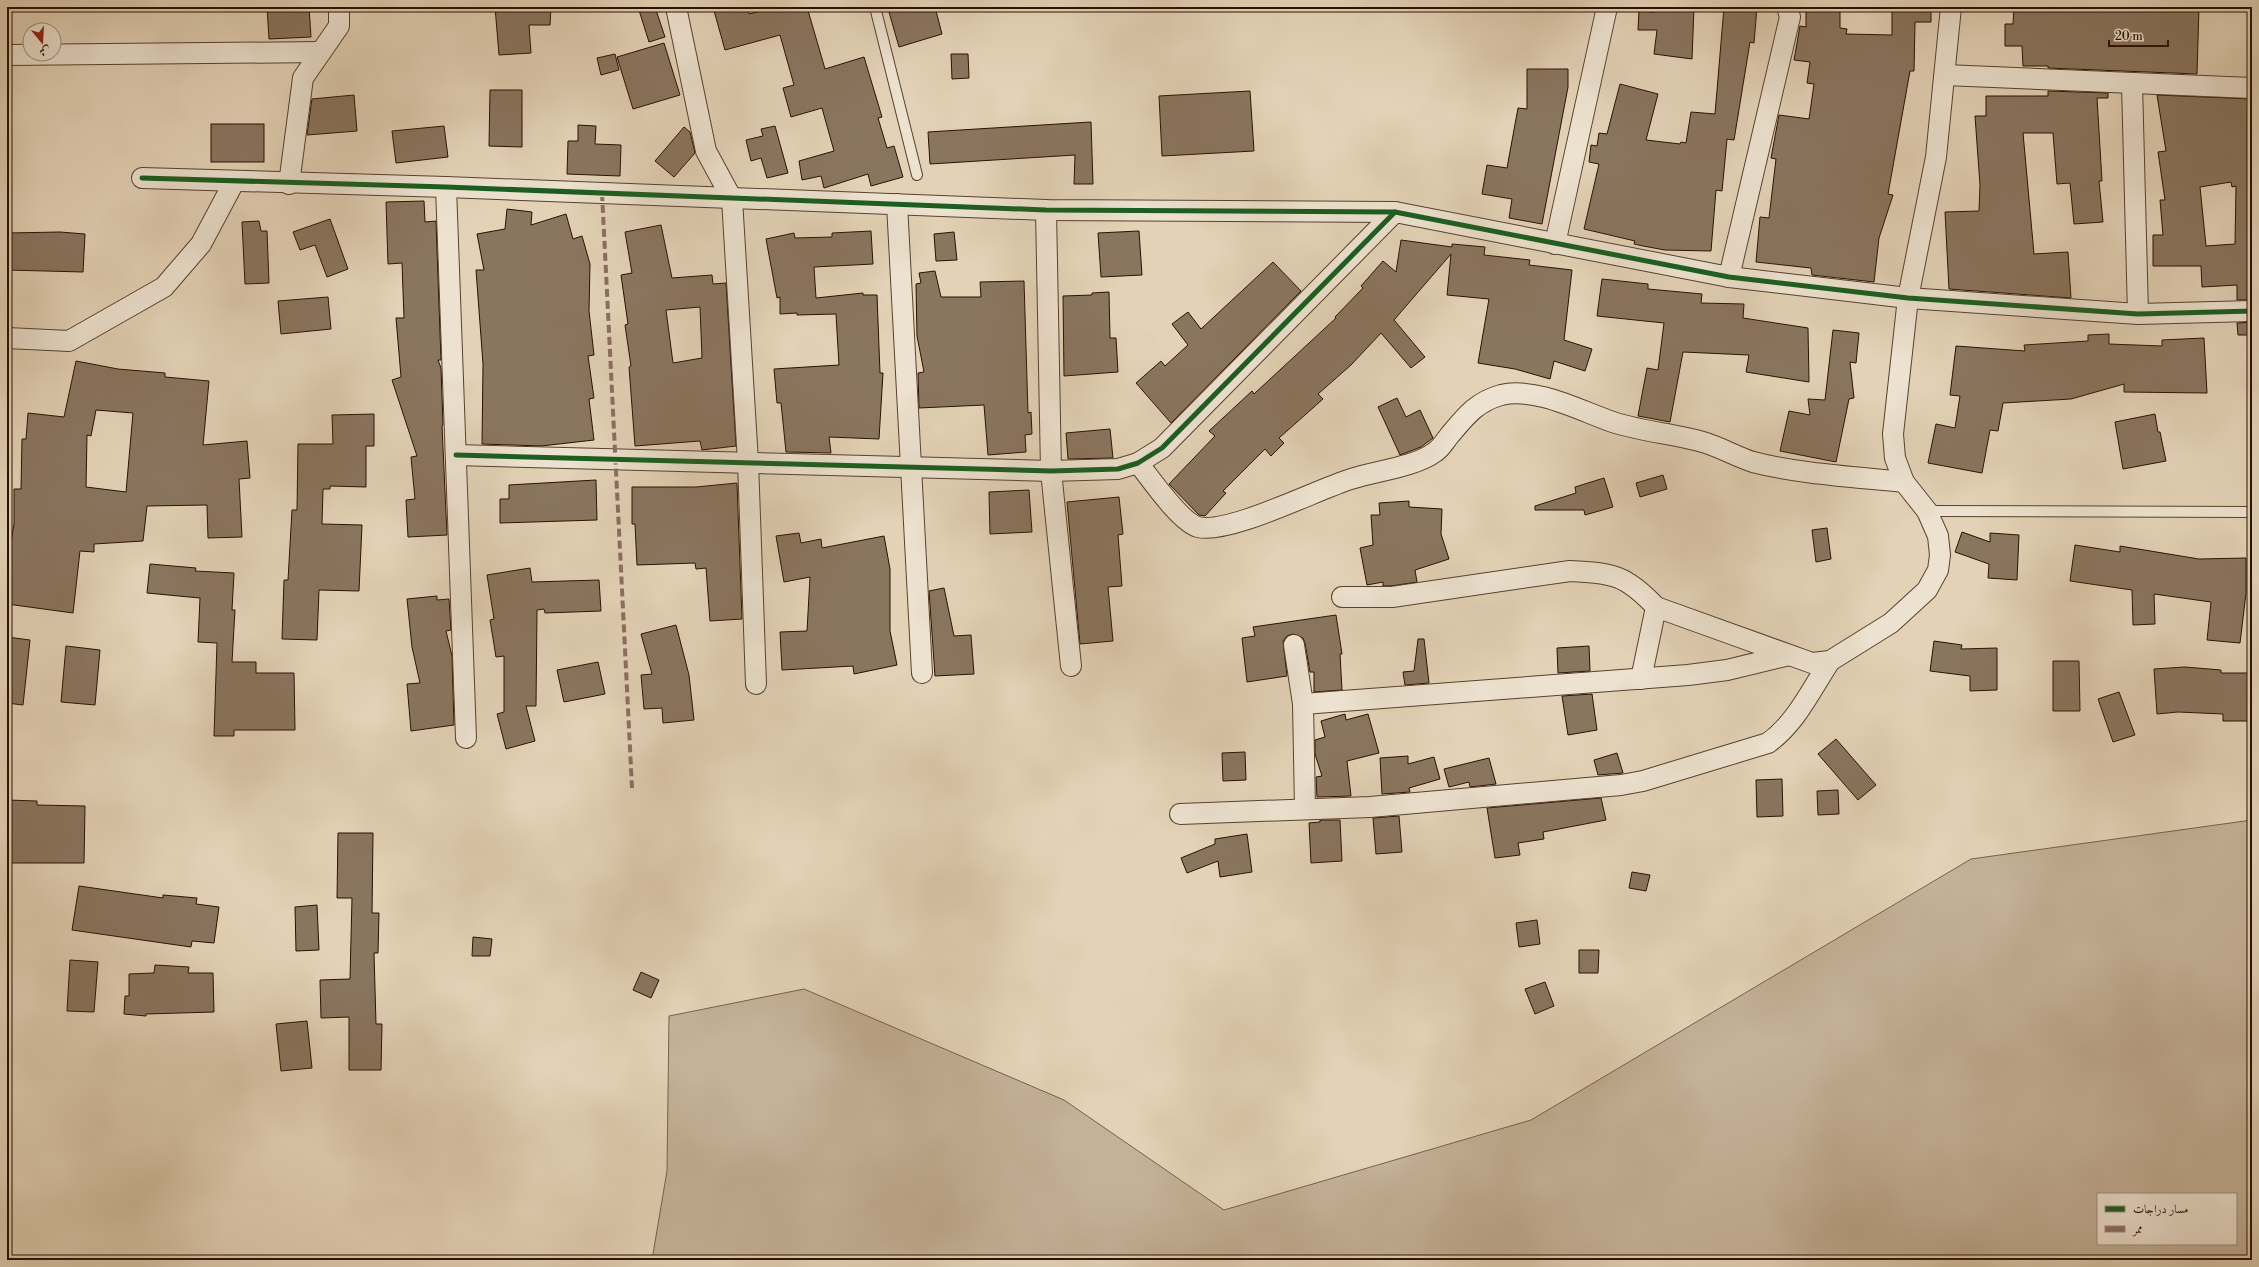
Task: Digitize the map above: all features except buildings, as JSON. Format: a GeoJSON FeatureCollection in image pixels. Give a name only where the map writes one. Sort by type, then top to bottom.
{"type":"FeatureCollection","features":[{"type":"Feature","properties":{"kind":"street"},"geometry":{"type":"LineString","coordinates":[[289,184],[303,78],[339,26],[340,7]]}},
{"type":"Feature","properties":{"kind":"street"},"geometry":{"type":"LineString","coordinates":[[676,7],[706,151],[732,199],[748,462],[756,684]]}},
{"type":"Feature","properties":{"kind":"street"},"geometry":{"type":"LineString","coordinates":[[1555,244],[1607,7]]}},
{"type":"Feature","properties":{"kind":"street"},"geometry":{"type":"LineString","coordinates":[[1729,277],[1790,17],[1787,7]]}},
{"type":"Feature","properties":{"kind":"street"},"geometry":{"type":"LineString","coordinates":[[1342,596],[1392,597],[1570,571],[1600,572],[1624,578],[1638,588],[1656,607],[1812,663],[1830,661],[1891,623],[1927,590],[1938,570],[1940,555],[1938,536],[1927,512],[1904,482],[1895,458],[1893,434],[1908,298],[1936,157],[1946,75],[1951,7]]}},
{"type":"Feature","properties":{"kind":"street"},"geometry":{"type":"LineString","coordinates":[[7,55],[321,52]]}},
{"type":"Feature","properties":{"kind":"street"},"geometry":{"type":"LineString","coordinates":[[1946,75],[2252,88]]}},
{"type":"Feature","properties":{"kind":"street"},"geometry":{"type":"LineString","coordinates":[[2132,84],[2138,314]]}},
{"type":"Feature","properties":{"kind":"street"},"geometry":{"type":"LineString","coordinates":[[142,178],[289,184],[446,187],[1046,210],[1395,212],[1729,277],[1908,298],[2138,314],[2252,311]]}},
{"type":"Feature","properties":{"kind":"street"},"geometry":{"type":"LineString","coordinates":[[7,338],[69,341],[164,287],[201,244],[234,182]]}},
{"type":"Feature","properties":{"kind":"street"},"geometry":{"type":"LineString","coordinates":[[446,187],[466,738]]}},
{"type":"Feature","properties":{"kind":"street"},"geometry":{"type":"LineString","coordinates":[[897,204],[922,673]]}},
{"type":"Feature","properties":{"kind":"street"},"geometry":{"type":"LineString","coordinates":[[1046,210],[1052,471],[1070,666]]}},
{"type":"Feature","properties":{"kind":"street"},"geometry":{"type":"LineString","coordinates":[[456,455],[911,466],[1052,471],[1118,469],[1138,463],[1162,448],[1395,212]]}},
{"type":"Feature","properties":{"kind":"street"},"geometry":{"type":"LineString","coordinates":[[1138,463],[1161,493],[1190,524],[1201,528],[1225,525],[1287,505],[1348,480],[1416,461],[1436,452],[1475,406],[1502,395],[1524,395],[1558,401],[1607,420],[1633,427],[1706,443],[1753,462],[1823,474],[1904,482]]}},
{"type":"Feature","properties":{"kind":"street"},"geometry":{"type":"LineString","coordinates":[[1641,679],[1656,607]]}},
{"type":"Feature","properties":{"kind":"street"},"geometry":{"type":"LineString","coordinates":[[1294,645],[1303,704],[1305,808]]}},
{"type":"Feature","properties":{"kind":"street"},"geometry":{"type":"LineString","coordinates":[[1303,704],[1641,679],[1727,670],[1789,655]]}},
{"type":"Feature","properties":{"kind":"street"},"geometry":{"type":"LineString","coordinates":[[1180,814],[1305,808],[1370,807],[1621,785],[1643,781],[1768,743],[1779,735],[1793,720],[1830,661]]}},
{"type":"Feature","properties":{"kind":"lane"},"geometry":{"type":"LineString","coordinates":[[875,7],[917,175]]}},
{"type":"Feature","properties":{"kind":"lane"},"geometry":{"type":"LineString","coordinates":[[1927,512],[2252,512]]}},
{"type":"Feature","properties":{"kind":"shaded area"},"geometry":{"type":"Polygon","coordinates":[[[2252,820],[2252,1260],[652,1260],[667,1171],[669,1016],[804,989],[1064,1100],[1224,1210],[1531,1120],[1971,859],[2252,820]]]}},
{"type":"Feature","properties":{"kind":"marked path"},"geometry":{"type":"LineString","coordinates":[[602,193],[632,788]]}},
{"type":"Feature","properties":{"kind":"cycle path"},"geometry":{"type":"LineString","coordinates":[[142,178],[446,187],[1046,210],[1395,212]]}},
{"type":"Feature","properties":{"kind":"cycle path"},"geometry":{"type":"LineString","coordinates":[[456,455],[1051,471],[1118,469],[1138,463],[1162,448],[1395,212],[1729,277],[1908,298],[2138,314],[2252,311]]}}]}
